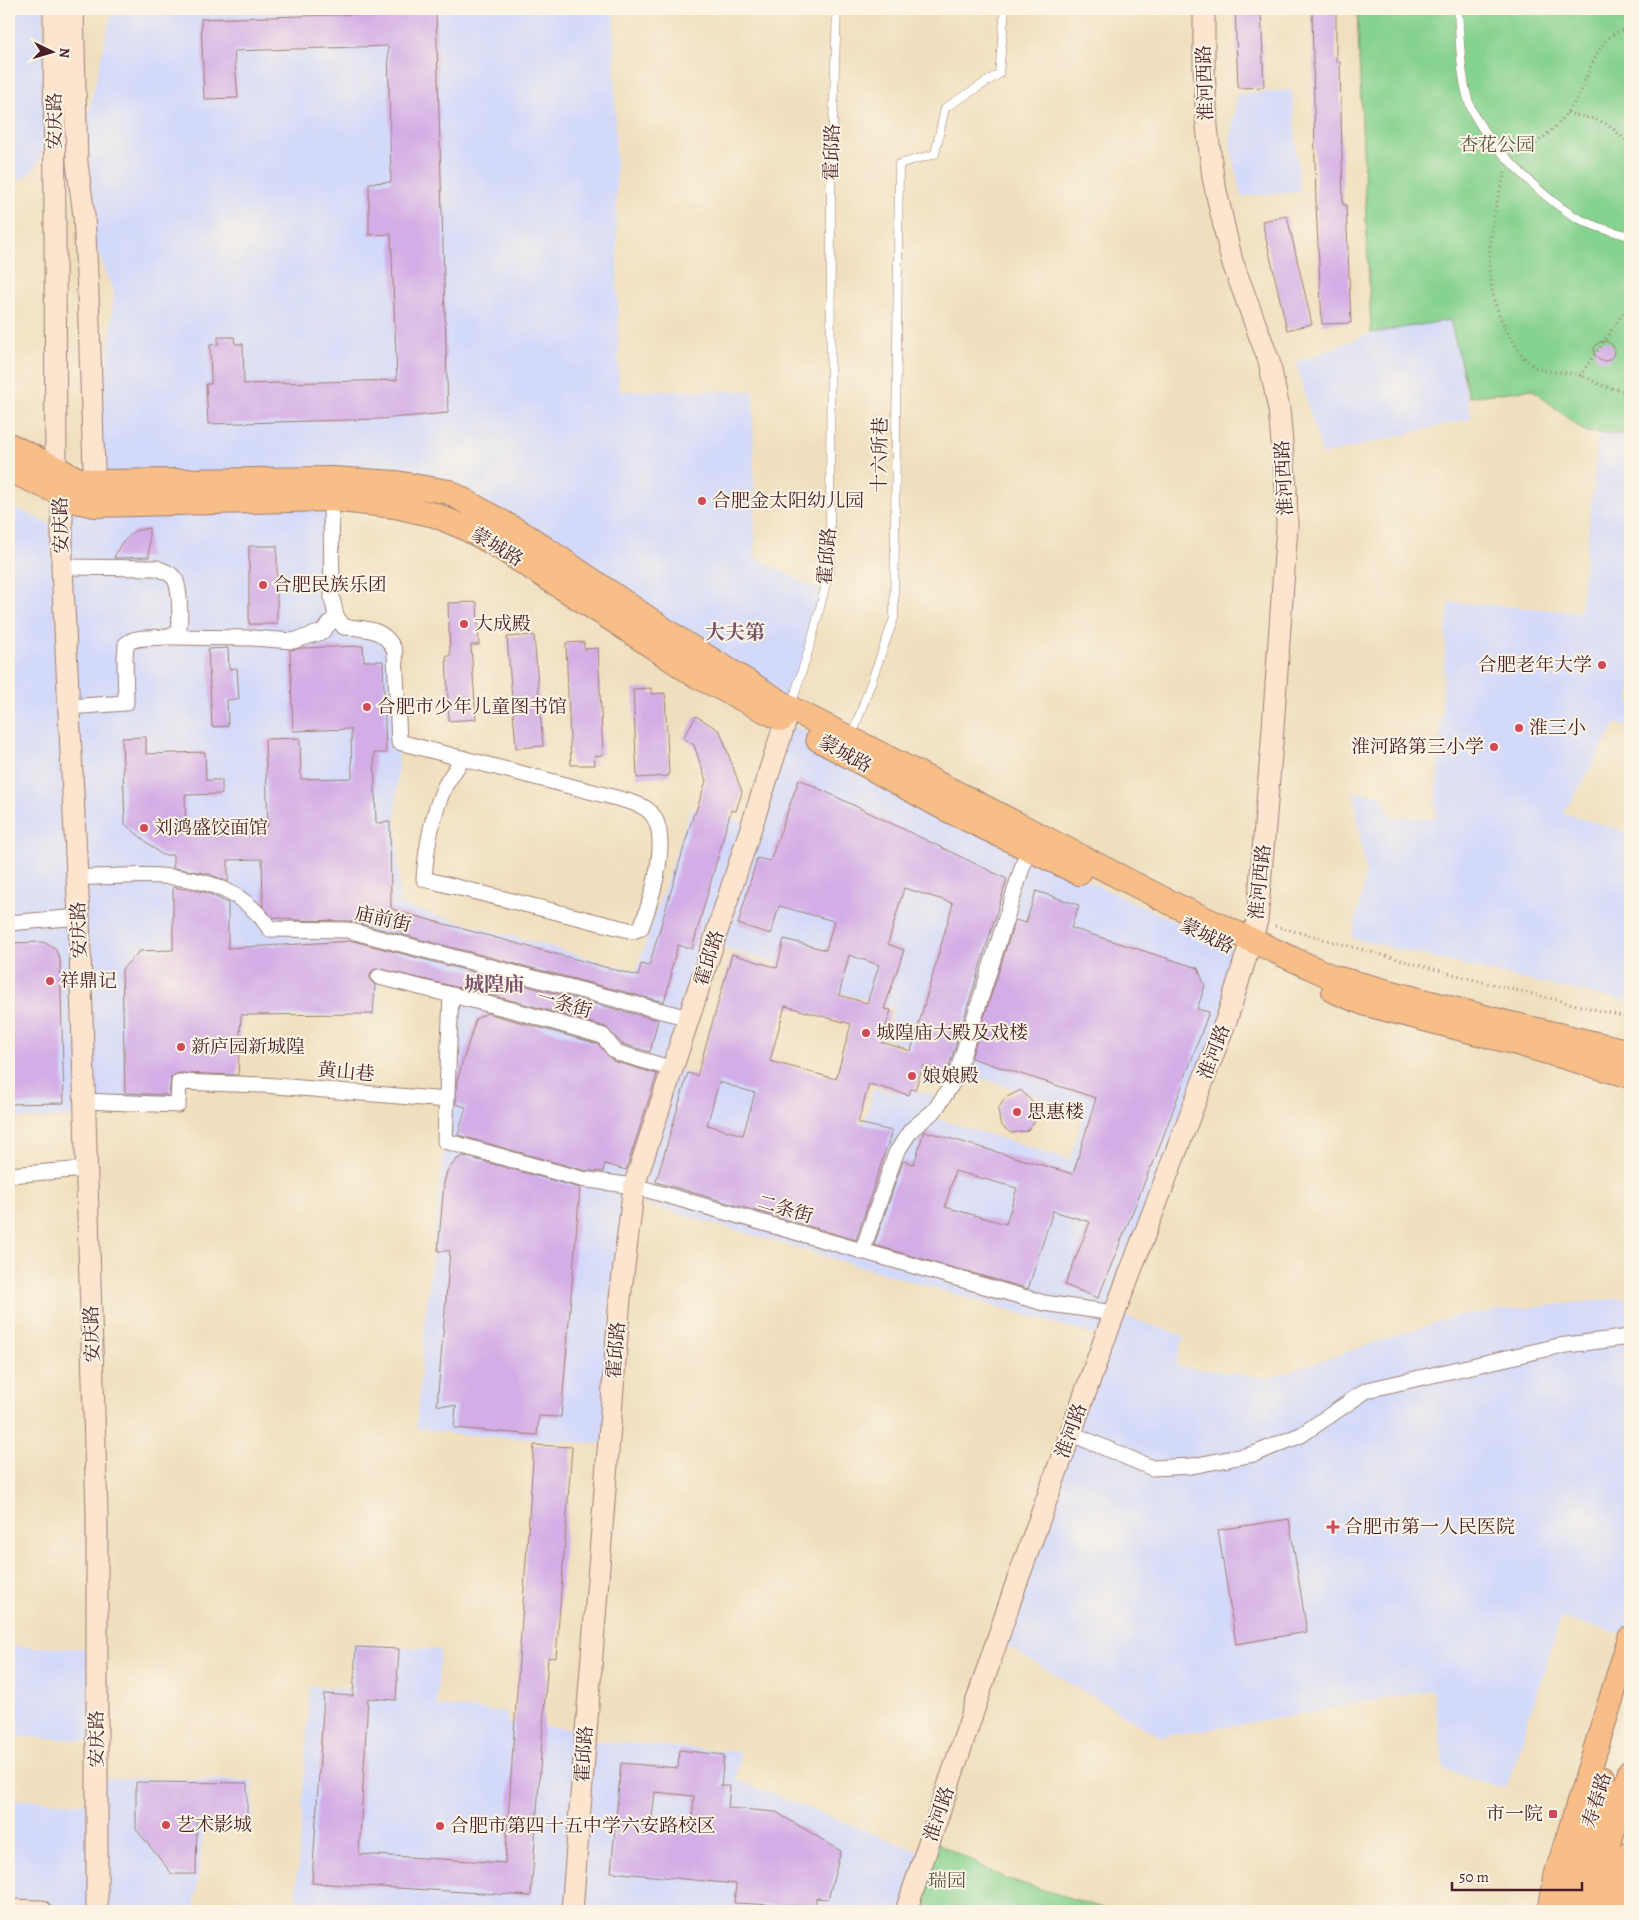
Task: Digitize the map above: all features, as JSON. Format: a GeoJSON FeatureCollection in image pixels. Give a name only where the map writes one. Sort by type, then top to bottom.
{"type":"FeatureCollection","features":[{"type":"Feature","properties":{"kind":"main road","name":"蒙城路"},"geometry":{"type":"LineString","coordinates":[[9,445],[77,479],[96,482],[332,479],[396,483],[449,492],[528,537],[788,715],[946,809],[1028,849],[1252,939],[1366,1004],[1520,1044],[1630,1076]]}},
{"type":"Feature","properties":{"kind":"main road","name":"蒙城路"},"geometry":{"type":"LineString","coordinates":[[9,470],[62,495],[95,505],[331,499],[395,506],[435,515],[493,543],[607,616],[695,676],[788,715],[851,738],[1180,907],[1332,977],[1511,1024],[1630,1052]]}},
{"type":"Feature","properties":{"kind":"main road"},"geometry":{"type":"LineString","coordinates":[[1550,1911],[1557,1873],[1630,1638]]}},
{"type":"Feature","properties":{"kind":"main road","name":"寿春路"},"geometry":{"type":"LineString","coordinates":[[1564,1911],[1630,1689]]}},
{"type":"Feature","properties":{"kind":"main road","name":"寿春路"},"geometry":{"type":"LineString","coordinates":[[1589,1911],[1630,1772]]}},
{"type":"Feature","properties":{"kind":"main road"},"geometry":{"type":"LineString","coordinates":[[1610,1911],[1620,1889],[1630,1854]]}},
{"type":"Feature","properties":{"kind":"street","name":"安庆路"},"geometry":{"type":"LineString","coordinates":[[54,9],[56,468],[62,495],[62,567],[79,917],[97,1513],[97,1911]]}},
{"type":"Feature","properties":{"kind":"street","name":"安庆路"},"geometry":{"type":"LineString","coordinates":[[73,9],[77,163],[84,224],[96,482],[95,505]]}},
{"type":"Feature","properties":{"kind":"street","name":"淮河西路"},"geometry":{"type":"LineString","coordinates":[[1204,9],[1206,127],[1213,178],[1232,261],[1268,360],[1279,409],[1286,488],[1287,526],[1272,742],[1252,939]]}},
{"type":"Feature","properties":{"kind":"street"},"geometry":{"type":"LineString","coordinates":[[331,499],[332,598],[336,616],[344,627],[361,628],[385,635],[391,642],[395,652],[397,670],[399,742],[463,758],[620,798],[646,808],[655,819],[661,842],[651,900],[641,928],[632,932],[424,879],[433,820],[444,787],[463,758]]}},
{"type":"Feature","properties":{"kind":"street"},"geometry":{"type":"LineString","coordinates":[[62,567],[157,568],[168,572],[176,580],[179,628],[178,633],[170,637]]}},
{"type":"Feature","properties":{"kind":"street"},"geometry":{"type":"LineString","coordinates":[[68,707],[126,703],[124,658],[126,644],[131,639],[170,637],[252,638],[293,641],[322,632],[336,616]]}},
{"type":"Feature","properties":{"kind":"street","name":"霍邱路"},"geometry":{"type":"LineString","coordinates":[[572,1911],[620,1298],[634,1186],[788,715]]}},
{"type":"Feature","properties":{"kind":"street"},"geometry":{"type":"LineString","coordinates":[[862,1252],[896,1153],[911,1130],[936,1110],[955,1079],[1028,849]]}},
{"type":"Feature","properties":{"kind":"street","name":"庙前街"},"geometry":{"type":"LineString","coordinates":[[76,878],[153,875],[194,879],[229,891],[260,913],[270,928],[347,930],[689,1018]]}},
{"type":"Feature","properties":{"kind":"street"},"geometry":{"type":"LineString","coordinates":[[9,923],[79,917]]}},
{"type":"Feature","properties":{"kind":"street","name":"淮河路"},"geometry":{"type":"LineString","coordinates":[[906,1911],[1015,1587],[1114,1313],[1227,1018],[1252,939]]}},
{"type":"Feature","properties":{"kind":"street","name":"一条街"},"geometry":{"type":"LineString","coordinates":[[379,977],[603,1036],[614,1050],[673,1069]]}},
{"type":"Feature","properties":{"kind":"street"},"geometry":{"type":"LineString","coordinates":[[447,1100],[451,995]]}},
{"type":"Feature","properties":{"kind":"street","name":"黄山巷"},"geometry":{"type":"LineString","coordinates":[[84,1101],[178,1105],[178,1082],[264,1085],[447,1100]]}},
{"type":"Feature","properties":{"kind":"street","name":"二条街"},"geometry":{"type":"LineString","coordinates":[[447,1100],[445,1141],[581,1179],[634,1186],[1044,1303],[1114,1313]]}},
{"type":"Feature","properties":{"kind":"street"},"geometry":{"type":"LineString","coordinates":[[9,1175],[86,1169]]}},
{"type":"Feature","properties":{"kind":"street"},"geometry":{"type":"LineString","coordinates":[[1070,1433],[1152,1468],[1192,1466],[1254,1454],[1301,1435],[1367,1390],[1559,1346],[1630,1337]]}},
{"type":"Feature","properties":{"kind":"street"},"geometry":{"type":"LineString","coordinates":[[9,1910],[41,1911]]}},
{"type":"Feature","properties":{"kind":"lane","name":"霍邱路"},"geometry":{"type":"LineString","coordinates":[[788,715],[812,639],[830,568],[831,182],[837,9]]}},
{"type":"Feature","properties":{"kind":"lane","name":"十六所巷"},"geometry":{"type":"LineString","coordinates":[[851,738],[894,618],[900,164],[935,154],[945,108],[999,74],[1005,9]]}},
{"type":"Feature","properties":{"kind":"lane"},"geometry":{"type":"LineString","coordinates":[[1458,9],[1462,64],[1471,107],[1484,132],[1526,178],[1565,210],[1590,224],[1630,236]]}},
{"type":"Feature","properties":{"kind":"path"},"geometry":{"type":"LineString","coordinates":[[1630,30],[1617,32],[1605,44],[1590,66],[1579,95],[1567,113],[1530,148],[1509,160],[1495,206],[1488,260],[1492,290],[1502,320],[1511,338],[1531,365],[1580,376],[1605,387],[1630,391]]}},
{"type":"Feature","properties":{"kind":"path"},"geometry":{"type":"LineString","coordinates":[[1567,113],[1600,121],[1630,141]]}},
{"type":"Feature","properties":{"kind":"path"},"geometry":{"type":"LineString","coordinates":[[1580,376],[1630,305]]}},
{"type":"Feature","properties":{"kind":"path"},"geometry":{"type":"LineString","coordinates":[[1252,939],[1475,980],[1630,1018]]}},
{"type":"Feature","properties":{"kind":"shaded area"},"geometry":{"type":"Polygon","coordinates":[[[9,9],[44,9],[45,149],[35,169],[24,178],[9,184],[9,9]]]}},
{"type":"Feature","properties":{"kind":"shaded area"},"geometry":{"type":"Polygon","coordinates":[[[160,9],[614,9],[619,391],[753,391],[755,558],[824,592],[790,708],[449,492],[96,482],[114,293],[84,215],[77,163],[111,15],[160,9]]]}},
{"type":"Feature","properties":{"kind":"shaded area"},"geometry":{"type":"Polygon","coordinates":[[[1292,90],[1300,192],[1241,196],[1230,144],[1237,94],[1292,90]]]}},
{"type":"Feature","properties":{"kind":"shaded area"},"geometry":{"type":"Polygon","coordinates":[[[1450,320],[1472,418],[1322,455],[1296,363],[1371,333],[1450,320]]]}},
{"type":"Feature","properties":{"kind":"shaded area"},"geometry":{"type":"Polygon","coordinates":[[[1599,433],[1630,435],[1630,726],[1616,724],[1576,794],[1562,813],[1630,833],[1630,1002],[1513,977],[1352,938],[1366,875],[1354,792],[1382,795],[1391,816],[1435,818],[1448,602],[1580,612],[1599,433]]]}},
{"type":"Feature","properties":{"kind":"shaded area"},"geometry":{"type":"Polygon","coordinates":[[[62,495],[331,499],[336,616],[385,635],[399,742],[396,812],[400,905],[636,971],[691,808],[752,824],[785,721],[1027,853],[1247,955],[1114,1313],[1184,1336],[1175,1366],[1269,1378],[1459,1315],[1630,1297],[1630,1636],[1561,1618],[1506,1789],[1444,1770],[1433,1690],[1161,1737],[997,1640],[1105,1338],[633,1200],[608,1444],[452,1434],[416,1428],[429,1283],[445,1141],[451,995],[379,977],[377,1016],[241,1017],[237,1082],[173,1077],[171,1101],[85,1101],[85,1117],[9,1119],[9,923],[78,917],[62,495]],[[713,945],[673,1069],[864,1123],[874,1089],[894,1094],[897,1085],[934,1095],[928,1116],[1070,1160],[1084,1111],[959,1071],[956,1076],[904,1061],[908,1046],[885,1039],[894,1008],[773,973],[776,963],[713,945]]]}},
{"type":"Feature","properties":{"kind":"shaded area"},"geometry":{"type":"Polygon","coordinates":[[[9,505],[50,524],[73,910],[9,915],[9,505]]]}},
{"type":"Feature","properties":{"kind":"shaded area"},"geometry":{"type":"Polygon","coordinates":[[[353,1643],[440,1650],[437,1706],[507,1712],[507,1723],[586,1730],[585,1740],[740,1752],[737,1780],[925,1854],[906,1911],[295,1911],[310,1687],[351,1689],[353,1643]]]}},
{"type":"Feature","properties":{"kind":"shaded area"},"geometry":{"type":"Polygon","coordinates":[[[9,1646],[97,1649],[97,1741],[9,1736],[9,1646]]]}},
{"type":"Feature","properties":{"kind":"shaded area"},"geometry":{"type":"Polygon","coordinates":[[[97,1778],[253,1780],[252,1829],[204,1829],[194,1911],[9,1910],[9,1799],[96,1804],[97,1778]]]}},
{"type":"Feature","properties":{"kind":"green space","name":"杏花公园"},"geometry":{"type":"Polygon","coordinates":[[[1357,9],[1630,9],[1630,435],[1585,432],[1532,389],[1469,397],[1450,320],[1371,333],[1357,9]]]}},
{"type":"Feature","properties":{"kind":"green space","name":"瑞园"},"geometry":{"type":"Polygon","coordinates":[[[930,1839],[1002,1877],[1112,1911],[906,1911],[930,1839]]]}},
{"type":"Feature","properties":{"kind":"building"},"geometry":{"type":"Polygon","coordinates":[[[1235,9],[1261,9],[1264,87],[1238,88],[1235,9]]]}},
{"type":"Feature","properties":{"kind":"building"},"geometry":{"type":"Polygon","coordinates":[[[1312,9],[1336,9],[1336,62],[1340,62],[1343,205],[1346,204],[1351,323],[1322,324],[1316,206],[1312,9]]]}},
{"type":"Feature","properties":{"kind":"building"},"geometry":{"type":"Polygon","coordinates":[[[436,12],[448,413],[380,419],[208,424],[206,384],[211,384],[210,345],[218,344],[218,337],[234,337],[235,344],[243,344],[244,384],[397,380],[391,234],[369,235],[369,183],[391,182],[388,46],[234,51],[238,98],[204,99],[201,19],[436,12]]]}},
{"type":"Feature","properties":{"kind":"building"},"geometry":{"type":"Polygon","coordinates":[[[1287,216],[1312,324],[1287,330],[1262,221],[1287,216]]]}},
{"type":"Feature","properties":{"kind":"building"},"geometry":{"type":"Polygon","coordinates":[[[1604,341],[1611,344],[1614,351],[1611,358],[1604,361],[1597,358],[1594,351],[1597,344],[1604,341]]]}},
{"type":"Feature","properties":{"kind":"building"},"geometry":{"type":"Polygon","coordinates":[[[149,528],[149,557],[114,558],[120,545],[134,531],[149,528]]]}},
{"type":"Feature","properties":{"kind":"building","name":"合肥民族乐团"},"geometry":{"type":"Polygon","coordinates":[[[249,546],[277,546],[277,624],[249,624],[249,546]]]}},
{"type":"Feature","properties":{"kind":"building"},"geometry":{"type":"Polygon","coordinates":[[[477,602],[479,645],[471,645],[476,719],[449,721],[446,656],[450,656],[448,603],[477,602]]]}},
{"type":"Feature","properties":{"kind":"building"},"geometry":{"type":"Polygon","coordinates":[[[534,635],[543,746],[516,748],[507,637],[534,635]]]}},
{"type":"Feature","properties":{"kind":"building"},"geometry":{"type":"Polygon","coordinates":[[[584,642],[584,649],[598,648],[603,755],[594,756],[595,765],[571,765],[566,643],[584,642]]]}},
{"type":"Feature","properties":{"kind":"building"},"geometry":{"type":"Polygon","coordinates":[[[363,646],[364,661],[383,661],[386,753],[374,753],[376,823],[390,822],[391,908],[638,976],[641,964],[649,966],[694,813],[706,781],[694,745],[683,738],[696,716],[720,731],[742,792],[736,811],[731,810],[692,949],[678,945],[664,1002],[349,921],[295,920],[272,917],[263,907],[262,859],[228,860],[228,882],[210,874],[173,868],[173,855],[162,855],[125,824],[122,738],[146,737],[146,754],[205,752],[206,780],[222,780],[222,794],[185,795],[186,828],[268,826],[265,739],[300,738],[301,779],[352,778],[351,729],[293,731],[290,650],[363,646]]]}},
{"type":"Feature","properties":{"kind":"building"},"geometry":{"type":"Polygon","coordinates":[[[228,648],[229,669],[237,668],[239,699],[227,700],[228,726],[212,727],[208,649],[228,648]]]}},
{"type":"Feature","properties":{"kind":"building"},"geometry":{"type":"Polygon","coordinates":[[[651,688],[651,694],[665,693],[669,776],[637,778],[633,689],[651,688]]]}},
{"type":"Feature","properties":{"kind":"building"},"geometry":{"type":"Polygon","coordinates":[[[799,779],[1007,879],[947,1073],[923,1066],[915,1090],[911,1089],[909,1095],[869,1084],[858,1123],[892,1131],[856,1240],[656,1182],[688,1073],[697,1076],[732,954],[777,968],[784,939],[826,950],[834,921],[779,906],[771,934],[738,924],[757,858],[770,861],[799,779]],[[904,888],[888,944],[904,950],[884,1009],[891,1010],[881,1042],[911,1051],[953,903],[904,888]],[[849,955],[839,995],[867,1003],[879,965],[849,955]],[[785,1006],[770,1061],[836,1079],[851,1024],[785,1006]],[[719,1082],[707,1125],[743,1135],[755,1093],[719,1082]]]}},
{"type":"Feature","properties":{"kind":"building"},"geometry":{"type":"Polygon","coordinates":[[[173,887],[205,892],[228,903],[228,948],[353,941],[658,1020],[650,1052],[622,1044],[606,1027],[518,1002],[377,968],[370,975],[370,980],[375,985],[373,1014],[241,1015],[238,1075],[179,1073],[171,1077],[169,1095],[125,1093],[122,969],[140,951],[173,950],[173,887]]]}},
{"type":"Feature","properties":{"kind":"building"},"geometry":{"type":"Polygon","coordinates":[[[1036,891],[1079,905],[1071,928],[1198,968],[1205,986],[1197,1009],[1209,1012],[1152,1167],[1098,1298],[1065,1285],[1090,1222],[1053,1211],[1028,1289],[874,1245],[903,1161],[914,1164],[924,1131],[1073,1174],[1096,1098],[971,1058],[1015,920],[1026,923],[1036,891]],[[955,1171],[945,1207],[1006,1224],[1017,1188],[955,1171]]]}},
{"type":"Feature","properties":{"kind":"building"},"geometry":{"type":"Polygon","coordinates":[[[43,942],[55,948],[60,959],[64,1103],[9,1104],[9,943],[43,942]]]}},
{"type":"Feature","properties":{"kind":"building"},"geometry":{"type":"Polygon","coordinates":[[[487,1013],[598,1044],[613,1061],[657,1074],[626,1170],[605,1164],[603,1172],[583,1170],[458,1135],[466,1107],[456,1104],[457,1080],[476,1019],[487,1013]]]}},
{"type":"Feature","properties":{"kind":"building","name":"思惠楼"},"geometry":{"type":"Polygon","coordinates":[[[1021,1090],[1036,1109],[1035,1121],[1027,1131],[1011,1133],[1000,1122],[998,1109],[1005,1098],[1021,1090]]]}},
{"type":"Feature","properties":{"kind":"building"},"geometry":{"type":"Polygon","coordinates":[[[464,1156],[580,1188],[561,1417],[539,1416],[537,1435],[454,1428],[456,1406],[437,1405],[450,1251],[438,1251],[444,1183],[447,1171],[457,1159],[464,1156]]]}},
{"type":"Feature","properties":{"kind":"building"},"geometry":{"type":"Polygon","coordinates":[[[534,1445],[572,1447],[556,1658],[548,1657],[531,1896],[312,1883],[324,1694],[353,1696],[356,1647],[399,1649],[396,1700],[368,1698],[359,1854],[505,1863],[534,1445]]]}},
{"type":"Feature","properties":{"kind":"building"},"geometry":{"type":"Polygon","coordinates":[[[1289,1519],[1307,1632],[1236,1644],[1218,1530],[1289,1519]]]}},
{"type":"Feature","properties":{"kind":"building"},"geometry":{"type":"Polygon","coordinates":[[[679,1750],[724,1755],[721,1786],[730,1786],[728,1808],[776,1812],[841,1851],[828,1899],[816,1898],[816,1907],[734,1903],[736,1884],[611,1872],[621,1763],[678,1768],[679,1750]],[[655,1792],[651,1827],[691,1831],[694,1796],[655,1792]]]}},
{"type":"Feature","properties":{"kind":"building","name":"艺术影城"},"geometry":{"type":"Polygon","coordinates":[[[136,1782],[247,1783],[247,1821],[197,1820],[196,1874],[172,1874],[136,1829],[136,1782]]]}},
{"type":"Feature","properties":{"kind":"place","name":"合肥金太阳幼儿园"},"geometry":{"type":"Point","coordinates":[702,501]}},
{"type":"Feature","properties":{"kind":"place","name":"合肥民族乐团"},"geometry":{"type":"Point","coordinates":[263,585]}},
{"type":"Feature","properties":{"kind":"place","name":"大成殿"},"geometry":{"type":"Point","coordinates":[464,624]}},
{"type":"Feature","properties":{"kind":"place","name":"合肥老年大学"},"geometry":{"type":"Point","coordinates":[1602,665]}},
{"type":"Feature","properties":{"kind":"place","name":"合肥市少年儿童图书馆"},"geometry":{"type":"Point","coordinates":[367,707]}},
{"type":"Feature","properties":{"kind":"place","name":"淮三小"},"geometry":{"type":"Point","coordinates":[1519,728]}},
{"type":"Feature","properties":{"kind":"place","name":"淮河路第三小学"},"geometry":{"type":"Point","coordinates":[1494,747]}},
{"type":"Feature","properties":{"kind":"place","name":"刘鸿盛饺面馆"},"geometry":{"type":"Point","coordinates":[144,828]}},
{"type":"Feature","properties":{"kind":"place","name":"祥鼎记"},"geometry":{"type":"Point","coordinates":[50,981]}},
{"type":"Feature","properties":{"kind":"place","name":"城隍庙大殿及戏楼"},"geometry":{"type":"Point","coordinates":[866,1033]}},
{"type":"Feature","properties":{"kind":"place","name":"新庐园新城隍"},"geometry":{"type":"Point","coordinates":[181,1047]}},
{"type":"Feature","properties":{"kind":"place","name":"娘娘殿"},"geometry":{"type":"Point","coordinates":[912,1076]}},
{"type":"Feature","properties":{"kind":"place","name":"思惠楼"},"geometry":{"type":"Point","coordinates":[1017,1112]}},
{"type":"Feature","properties":{"kind":"place","name":"合肥市第一人民医院"},"geometry":{"type":"Point","coordinates":[1333,1527]}},
{"type":"Feature","properties":{"kind":"place","name":"市一院"},"geometry":{"type":"Point","coordinates":[1553,1814]}},
{"type":"Feature","properties":{"kind":"place","name":"艺术影城"},"geometry":{"type":"Point","coordinates":[166,1825]}},
{"type":"Feature","properties":{"kind":"place","name":"合肥市第四十五中学六安路校区"},"geometry":{"type":"Point","coordinates":[440,1826]}},
{"type":"Feature","properties":{"kind":"district","name":"大夫第"},"geometry":{"type":"Point","coordinates":[735,632]}},
{"type":"Feature","properties":{"kind":"district","name":"城隍庙"},"geometry":{"type":"Point","coordinates":[494,984]}}]}
